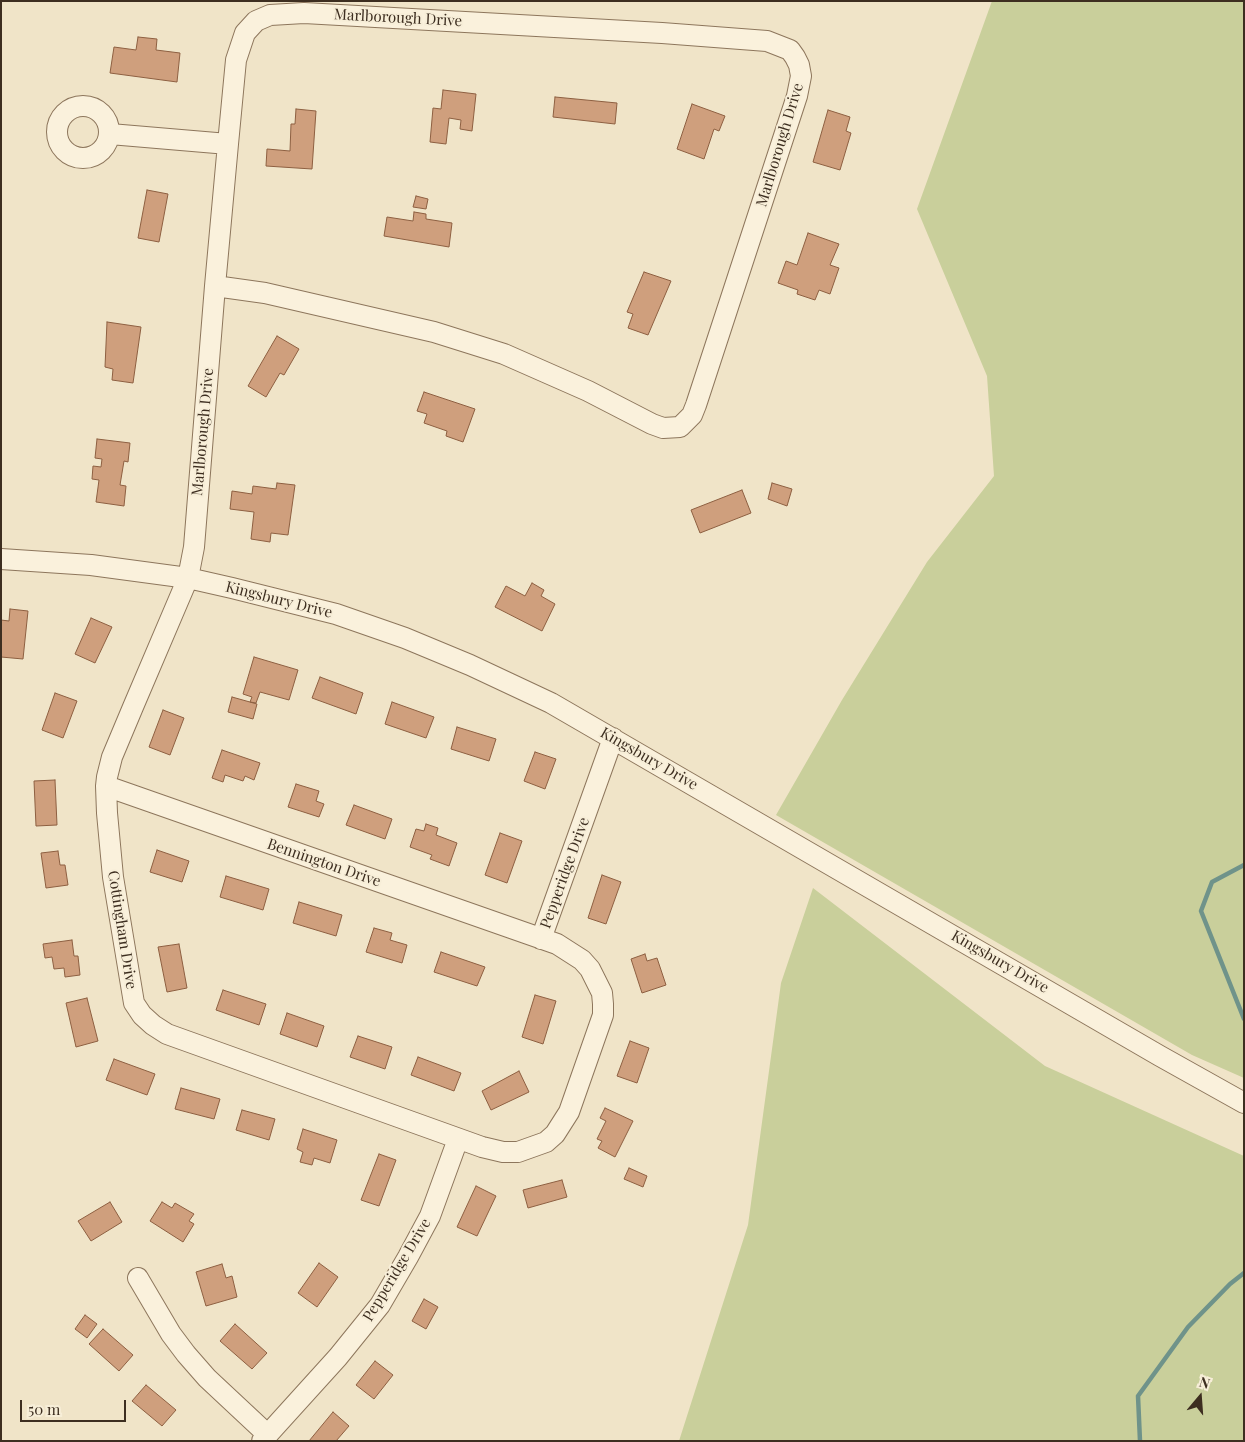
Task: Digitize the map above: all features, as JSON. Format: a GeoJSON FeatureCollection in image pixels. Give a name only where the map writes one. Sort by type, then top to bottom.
{"type":"FeatureCollection","features":[{"type":"Feature","properties":{"kind":"street","name":"Marlborough Drive"},"geometry":{"type":"LineString","coordinates":[[188,578],[194,547],[216,286],[228,144],[236,60],[240,45],[250,26],[262,17],[270,15],[314,14],[662,33],[767,40],[790,50],[795,57],[801,76],[797,96],[696,405],[692,415],[680,427],[663,428],[652,424],[588,392],[504,354],[434,332],[265,294],[216,286]]}},
{"type":"Feature","properties":{"kind":"street"},"geometry":{"type":"LineString","coordinates":[[110,134],[228,144]]}},
{"type":"Feature","properties":{"kind":"street","name":"Kingsbury Drive"},"geometry":{"type":"LineString","coordinates":[[1,559],[91,564],[188,578],[336,614],[405,638],[470,666],[551,703],[613,738],[1168,1061],[1244,1103]]}},
{"type":"Feature","properties":{"kind":"street","name":"Cottingham Drive"},"geometry":{"type":"LineString","coordinates":[[188,578],[112,757],[107,776],[107,813],[113,877],[134,1003],[142,1015],[167,1034],[458,1139]]}},
{"type":"Feature","properties":{"kind":"street","name":"Pepperidge Drive"},"geometry":{"type":"LineString","coordinates":[[265,1438],[344,1350],[380,1304],[430,1216],[458,1139],[482,1148],[502,1152],[518,1152],[546,1142],[555,1134],[569,1112],[599,1030],[604,1004],[602,993],[590,968],[582,960],[556,944],[541,939],[613,738]]}},
{"type":"Feature","properties":{"kind":"street","name":"Bennington Drive"},"geometry":{"type":"LineString","coordinates":[[106,786],[541,939]]}},
{"type":"Feature","properties":{"kind":"street"},"geometry":{"type":"LineString","coordinates":[[138,1278],[171,1334],[186,1354],[265,1438]]}},
{"type":"Feature","properties":{"kind":"green space"},"geometry":{"type":"Polygon","coordinates":[[[992,1],[1244,1],[1244,1078],[1192,1055],[776,815],[842,700],[927,562],[994,476],[987,376],[917,209],[992,1]]]}},
{"type":"Feature","properties":{"kind":"green space"},"geometry":{"type":"Polygon","coordinates":[[[813,888],[1045,1066],[1244,1156],[1244,1441],[679,1441],[748,1225],[781,983],[813,888]]]}},
{"type":"Feature","properties":{"kind":"building"},"geometry":{"type":"Polygon","coordinates":[[[138,37],[157,39],[156,50],[180,53],[177,82],[110,73],[114,47],[136,50],[138,37]]]}},
{"type":"Feature","properties":{"kind":"building"},"geometry":{"type":"Polygon","coordinates":[[[443,90],[476,94],[472,131],[460,129],[461,120],[449,118],[446,144],[430,142],[433,108],[441,109],[443,90]]]}},
{"type":"Feature","properties":{"kind":"building"},"geometry":{"type":"Polygon","coordinates":[[[555,97],[617,103],[615,124],[553,117],[555,97]]]}},
{"type":"Feature","properties":{"kind":"building"},"geometry":{"type":"Polygon","coordinates":[[[692,104],[725,116],[719,131],[714,129],[704,159],[677,149],[692,104]]]}},
{"type":"Feature","properties":{"kind":"building"},"geometry":{"type":"Polygon","coordinates":[[[296,109],[316,111],[312,169],[266,166],[267,149],[290,151],[291,124],[295,124],[296,109]]]}},
{"type":"Feature","properties":{"kind":"building"},"geometry":{"type":"Polygon","coordinates":[[[828,110],[850,117],[846,131],[851,133],[840,170],[813,162],[828,110]]]}},
{"type":"Feature","properties":{"kind":"building"},"geometry":{"type":"Polygon","coordinates":[[[147,190],[168,194],[159,242],[138,238],[147,190]]]}},
{"type":"Feature","properties":{"kind":"building"},"geometry":{"type":"Polygon","coordinates":[[[416,196],[428,199],[426,209],[413,207],[416,196]]]}},
{"type":"Feature","properties":{"kind":"building"},"geometry":{"type":"Polygon","coordinates":[[[414,212],[426,214],[426,219],[452,223],[449,247],[384,236],[387,217],[413,221],[414,212]]]}},
{"type":"Feature","properties":{"kind":"building"},"geometry":{"type":"Polygon","coordinates":[[[808,233],[839,244],[830,265],[839,268],[830,294],[819,290],[815,300],[797,294],[798,290],[778,283],[786,261],[797,265],[808,233]]]}},
{"type":"Feature","properties":{"kind":"building"},"geometry":{"type":"Polygon","coordinates":[[[644,272],[671,281],[648,335],[628,328],[633,314],[627,312],[644,272]]]}},
{"type":"Feature","properties":{"kind":"building"},"geometry":{"type":"Polygon","coordinates":[[[107,322],[141,327],[133,383],[112,380],[113,369],[105,367],[107,322]]]}},
{"type":"Feature","properties":{"kind":"building"},"geometry":{"type":"Polygon","coordinates":[[[277,336],[299,349],[284,375],[280,373],[266,397],[248,386],[277,336]]]}},
{"type":"Feature","properties":{"kind":"building"},"geometry":{"type":"Polygon","coordinates":[[[424,392],[475,409],[463,442],[446,436],[447,431],[424,423],[427,414],[417,411],[424,392]]]}},
{"type":"Feature","properties":{"kind":"building"},"geometry":{"type":"Polygon","coordinates":[[[97,439],[130,443],[128,462],[124,461],[120,485],[126,486],[124,506],[96,502],[99,480],[92,479],[93,466],[101,467],[102,459],[95,458],[97,439]]]}},
{"type":"Feature","properties":{"kind":"building"},"geometry":{"type":"Polygon","coordinates":[[[277,483],[295,485],[288,535],[271,533],[270,542],[251,539],[254,512],[230,509],[232,491],[252,494],[253,486],[276,489],[277,483]]]}},
{"type":"Feature","properties":{"kind":"building"},"geometry":{"type":"Polygon","coordinates":[[[772,483],[792,489],[787,506],[768,499],[772,483]]]}},
{"type":"Feature","properties":{"kind":"building"},"geometry":{"type":"Polygon","coordinates":[[[742,490],[751,513],[700,533],[691,510],[742,490]]]}},
{"type":"Feature","properties":{"kind":"building"},"geometry":{"type":"Polygon","coordinates":[[[532,583],[544,590],[541,596],[555,604],[542,631],[495,607],[506,586],[525,596],[532,583]]]}},
{"type":"Feature","properties":{"kind":"building"},"geometry":{"type":"Polygon","coordinates":[[[10,609],[28,611],[23,659],[1,657],[1,620],[9,621],[10,609]]]}},
{"type":"Feature","properties":{"kind":"building"},"geometry":{"type":"Polygon","coordinates":[[[91,618],[112,627],[95,663],[75,654],[91,618]]]}},
{"type":"Feature","properties":{"kind":"building"},"geometry":{"type":"Polygon","coordinates":[[[254,657],[298,670],[289,700],[260,692],[256,703],[250,702],[252,697],[243,694],[254,657]]]}},
{"type":"Feature","properties":{"kind":"building"},"geometry":{"type":"Polygon","coordinates":[[[320,677],[363,693],[356,714],[312,698],[320,677]]]}},
{"type":"Feature","properties":{"kind":"building"},"geometry":{"type":"Polygon","coordinates":[[[55,693],[77,701],[63,738],[42,730],[55,693]]]}},
{"type":"Feature","properties":{"kind":"building"},"geometry":{"type":"Polygon","coordinates":[[[232,697],[257,704],[253,719],[228,712],[232,697]]]}},
{"type":"Feature","properties":{"kind":"building"},"geometry":{"type":"Polygon","coordinates":[[[392,702],[434,717],[426,738],[385,724],[392,702]]]}},
{"type":"Feature","properties":{"kind":"building"},"geometry":{"type":"Polygon","coordinates":[[[163,710],[184,718],[170,755],[149,747],[163,710]]]}},
{"type":"Feature","properties":{"kind":"building"},"geometry":{"type":"Polygon","coordinates":[[[457,727],[496,739],[489,761],[451,749],[457,727]]]}},
{"type":"Feature","properties":{"kind":"building"},"geometry":{"type":"Polygon","coordinates":[[[222,750],[260,763],[254,780],[245,776],[243,781],[225,775],[223,782],[212,778],[222,750]]]}},
{"type":"Feature","properties":{"kind":"building"},"geometry":{"type":"Polygon","coordinates":[[[535,752],[556,759],[545,789],[524,781],[535,752]]]}},
{"type":"Feature","properties":{"kind":"building"},"geometry":{"type":"Polygon","coordinates":[[[55,780],[57,825],[36,826],[34,781],[55,780]]]}},
{"type":"Feature","properties":{"kind":"building"},"geometry":{"type":"Polygon","coordinates":[[[296,784],[319,791],[316,801],[324,804],[319,817],[288,807],[296,784]]]}},
{"type":"Feature","properties":{"kind":"building"},"geometry":{"type":"Polygon","coordinates":[[[354,805],[392,819],[385,839],[346,825],[354,805]]]}},
{"type":"Feature","properties":{"kind":"building"},"geometry":{"type":"Polygon","coordinates":[[[426,824],[438,828],[436,835],[457,843],[449,866],[430,859],[432,855],[410,847],[416,829],[424,831],[426,824]]]}},
{"type":"Feature","properties":{"kind":"building"},"geometry":{"type":"Polygon","coordinates":[[[500,833],[522,841],[507,883],[485,875],[500,833]]]}},
{"type":"Feature","properties":{"kind":"building"},"geometry":{"type":"Polygon","coordinates":[[[157,850],[189,861],[182,882],[150,872],[157,850]]]}},
{"type":"Feature","properties":{"kind":"building"},"geometry":{"type":"Polygon","coordinates":[[[58,851],[60,865],[65,865],[68,885],[46,888],[41,853],[58,851]]]}},
{"type":"Feature","properties":{"kind":"building"},"geometry":{"type":"Polygon","coordinates":[[[602,875],[621,882],[606,924],[588,918],[602,875]]]}},
{"type":"Feature","properties":{"kind":"building"},"geometry":{"type":"Polygon","coordinates":[[[226,876],[269,889],[263,910],[220,897],[226,876]]]}},
{"type":"Feature","properties":{"kind":"building"},"geometry":{"type":"Polygon","coordinates":[[[299,902],[342,915],[336,936],[293,923],[299,902]]]}},
{"type":"Feature","properties":{"kind":"building"},"geometry":{"type":"Polygon","coordinates":[[[374,928],[392,933],[390,940],[407,945],[402,963],[366,952],[374,928]]]}},
{"type":"Feature","properties":{"kind":"building"},"geometry":{"type":"Polygon","coordinates":[[[72,940],[74,956],[78,956],[80,975],[65,977],[64,968],[54,969],[52,957],[45,958],[43,944],[72,940]]]}},
{"type":"Feature","properties":{"kind":"building"},"geometry":{"type":"Polygon","coordinates":[[[179,944],[187,988],[167,992],[158,947],[179,944]]]}},
{"type":"Feature","properties":{"kind":"building"},"geometry":{"type":"Polygon","coordinates":[[[441,952],[485,967],[477,986],[434,972],[441,952]]]}},
{"type":"Feature","properties":{"kind":"building"},"geometry":{"type":"Polygon","coordinates":[[[645,954],[647,961],[657,958],[666,985],[642,993],[631,959],[645,954]]]}},
{"type":"Feature","properties":{"kind":"building"},"geometry":{"type":"Polygon","coordinates":[[[223,990],[266,1004],[259,1025],[216,1010],[223,990]]]}},
{"type":"Feature","properties":{"kind":"building"},"geometry":{"type":"Polygon","coordinates":[[[535,995],[556,1001],[543,1044],[522,1037],[535,995]]]}},
{"type":"Feature","properties":{"kind":"building"},"geometry":{"type":"Polygon","coordinates":[[[87,998],[98,1041],[76,1047],[66,1003],[87,998]]]}},
{"type":"Feature","properties":{"kind":"building"},"geometry":{"type":"Polygon","coordinates":[[[287,1013],[324,1026],[317,1047],[280,1034],[287,1013]]]}},
{"type":"Feature","properties":{"kind":"building"},"geometry":{"type":"Polygon","coordinates":[[[358,1036],[392,1047],[385,1069],[350,1057],[358,1036]]]}},
{"type":"Feature","properties":{"kind":"building"},"geometry":{"type":"Polygon","coordinates":[[[630,1041],[649,1048],[637,1083],[617,1076],[630,1041]]]}},
{"type":"Feature","properties":{"kind":"building"},"geometry":{"type":"Polygon","coordinates":[[[418,1057],[461,1073],[454,1091],[411,1075],[418,1057]]]}},
{"type":"Feature","properties":{"kind":"building"},"geometry":{"type":"Polygon","coordinates":[[[114,1059],[155,1074],[147,1095],[106,1080],[114,1059]]]}},
{"type":"Feature","properties":{"kind":"building"},"geometry":{"type":"Polygon","coordinates":[[[519,1071],[529,1092],[491,1110],[482,1091],[519,1071]]]}},
{"type":"Feature","properties":{"kind":"building"},"geometry":{"type":"Polygon","coordinates":[[[181,1088],[220,1099],[214,1119],[175,1109],[181,1088]]]}},
{"type":"Feature","properties":{"kind":"building"},"geometry":{"type":"Polygon","coordinates":[[[605,1108],[633,1121],[615,1157],[598,1148],[602,1141],[597,1139],[606,1121],[600,1118],[605,1108]]]}},
{"type":"Feature","properties":{"kind":"building"},"geometry":{"type":"Polygon","coordinates":[[[242,1110],[275,1119],[269,1140],[236,1130],[242,1110]]]}},
{"type":"Feature","properties":{"kind":"building"},"geometry":{"type":"Polygon","coordinates":[[[303,1129],[337,1140],[330,1163],[314,1158],[312,1165],[300,1162],[303,1152],[297,1149],[303,1129]]]}},
{"type":"Feature","properties":{"kind":"building"},"geometry":{"type":"Polygon","coordinates":[[[379,1154],[396,1160],[379,1206],[361,1200],[379,1154]]]}},
{"type":"Feature","properties":{"kind":"building"},"geometry":{"type":"Polygon","coordinates":[[[629,1168],[647,1176],[643,1187],[624,1179],[629,1168]]]}},
{"type":"Feature","properties":{"kind":"building"},"geometry":{"type":"Polygon","coordinates":[[[562,1180],[567,1197],[528,1208],[523,1190],[562,1180]]]}},
{"type":"Feature","properties":{"kind":"building"},"geometry":{"type":"Polygon","coordinates":[[[476,1186],[496,1196],[477,1236],[457,1227],[476,1186]]]}},
{"type":"Feature","properties":{"kind":"building"},"geometry":{"type":"Polygon","coordinates":[[[110,1202],[122,1222],[91,1241],[78,1221],[110,1202]]]}},
{"type":"Feature","properties":{"kind":"building"},"geometry":{"type":"Polygon","coordinates":[[[162,1202],[172,1208],[175,1203],[194,1214],[189,1221],[194,1224],[183,1242],[150,1221],[162,1202]]]}},
{"type":"Feature","properties":{"kind":"building"},"geometry":{"type":"Polygon","coordinates":[[[319,1263],[338,1277],[317,1307],[298,1293],[319,1263]]]}},
{"type":"Feature","properties":{"kind":"building"},"geometry":{"type":"Polygon","coordinates":[[[222,1264],[226,1278],[232,1276],[237,1297],[206,1306],[196,1272],[222,1264]]]}},
{"type":"Feature","properties":{"kind":"building"},"geometry":{"type":"Polygon","coordinates":[[[424,1299],[438,1307],[426,1329],[412,1321],[424,1299]]]}},
{"type":"Feature","properties":{"kind":"building"},"geometry":{"type":"Polygon","coordinates":[[[85,1315],[97,1324],[87,1338],[75,1329],[85,1315]]]}},
{"type":"Feature","properties":{"kind":"building"},"geometry":{"type":"Polygon","coordinates":[[[235,1324],[267,1353],[252,1369],[220,1341],[235,1324]]]}},
{"type":"Feature","properties":{"kind":"building"},"geometry":{"type":"Polygon","coordinates":[[[103,1329],[133,1355],[119,1371],[89,1344],[103,1329]]]}},
{"type":"Feature","properties":{"kind":"building"},"geometry":{"type":"Polygon","coordinates":[[[375,1361],[393,1375],[374,1399],[356,1385],[375,1361]]]}},
{"type":"Feature","properties":{"kind":"building"},"geometry":{"type":"Polygon","coordinates":[[[146,1385],[176,1410],[162,1426],[132,1401],[146,1385]]]}},
{"type":"Feature","properties":{"kind":"building"},"geometry":{"type":"Polygon","coordinates":[[[333,1412],[349,1426],[336,1441],[309,1441],[333,1412]]]}},
{"type":"Feature","properties":{"kind":"waterway"},"geometry":{"type":"LineString","coordinates":[[1244,865],[1212,882],[1201,911],[1244,1019]]}},
{"type":"Feature","properties":{"kind":"waterway"},"geometry":{"type":"LineString","coordinates":[[1140,1441],[1138,1396],[1188,1327],[1230,1284],[1244,1273]]}}]}
